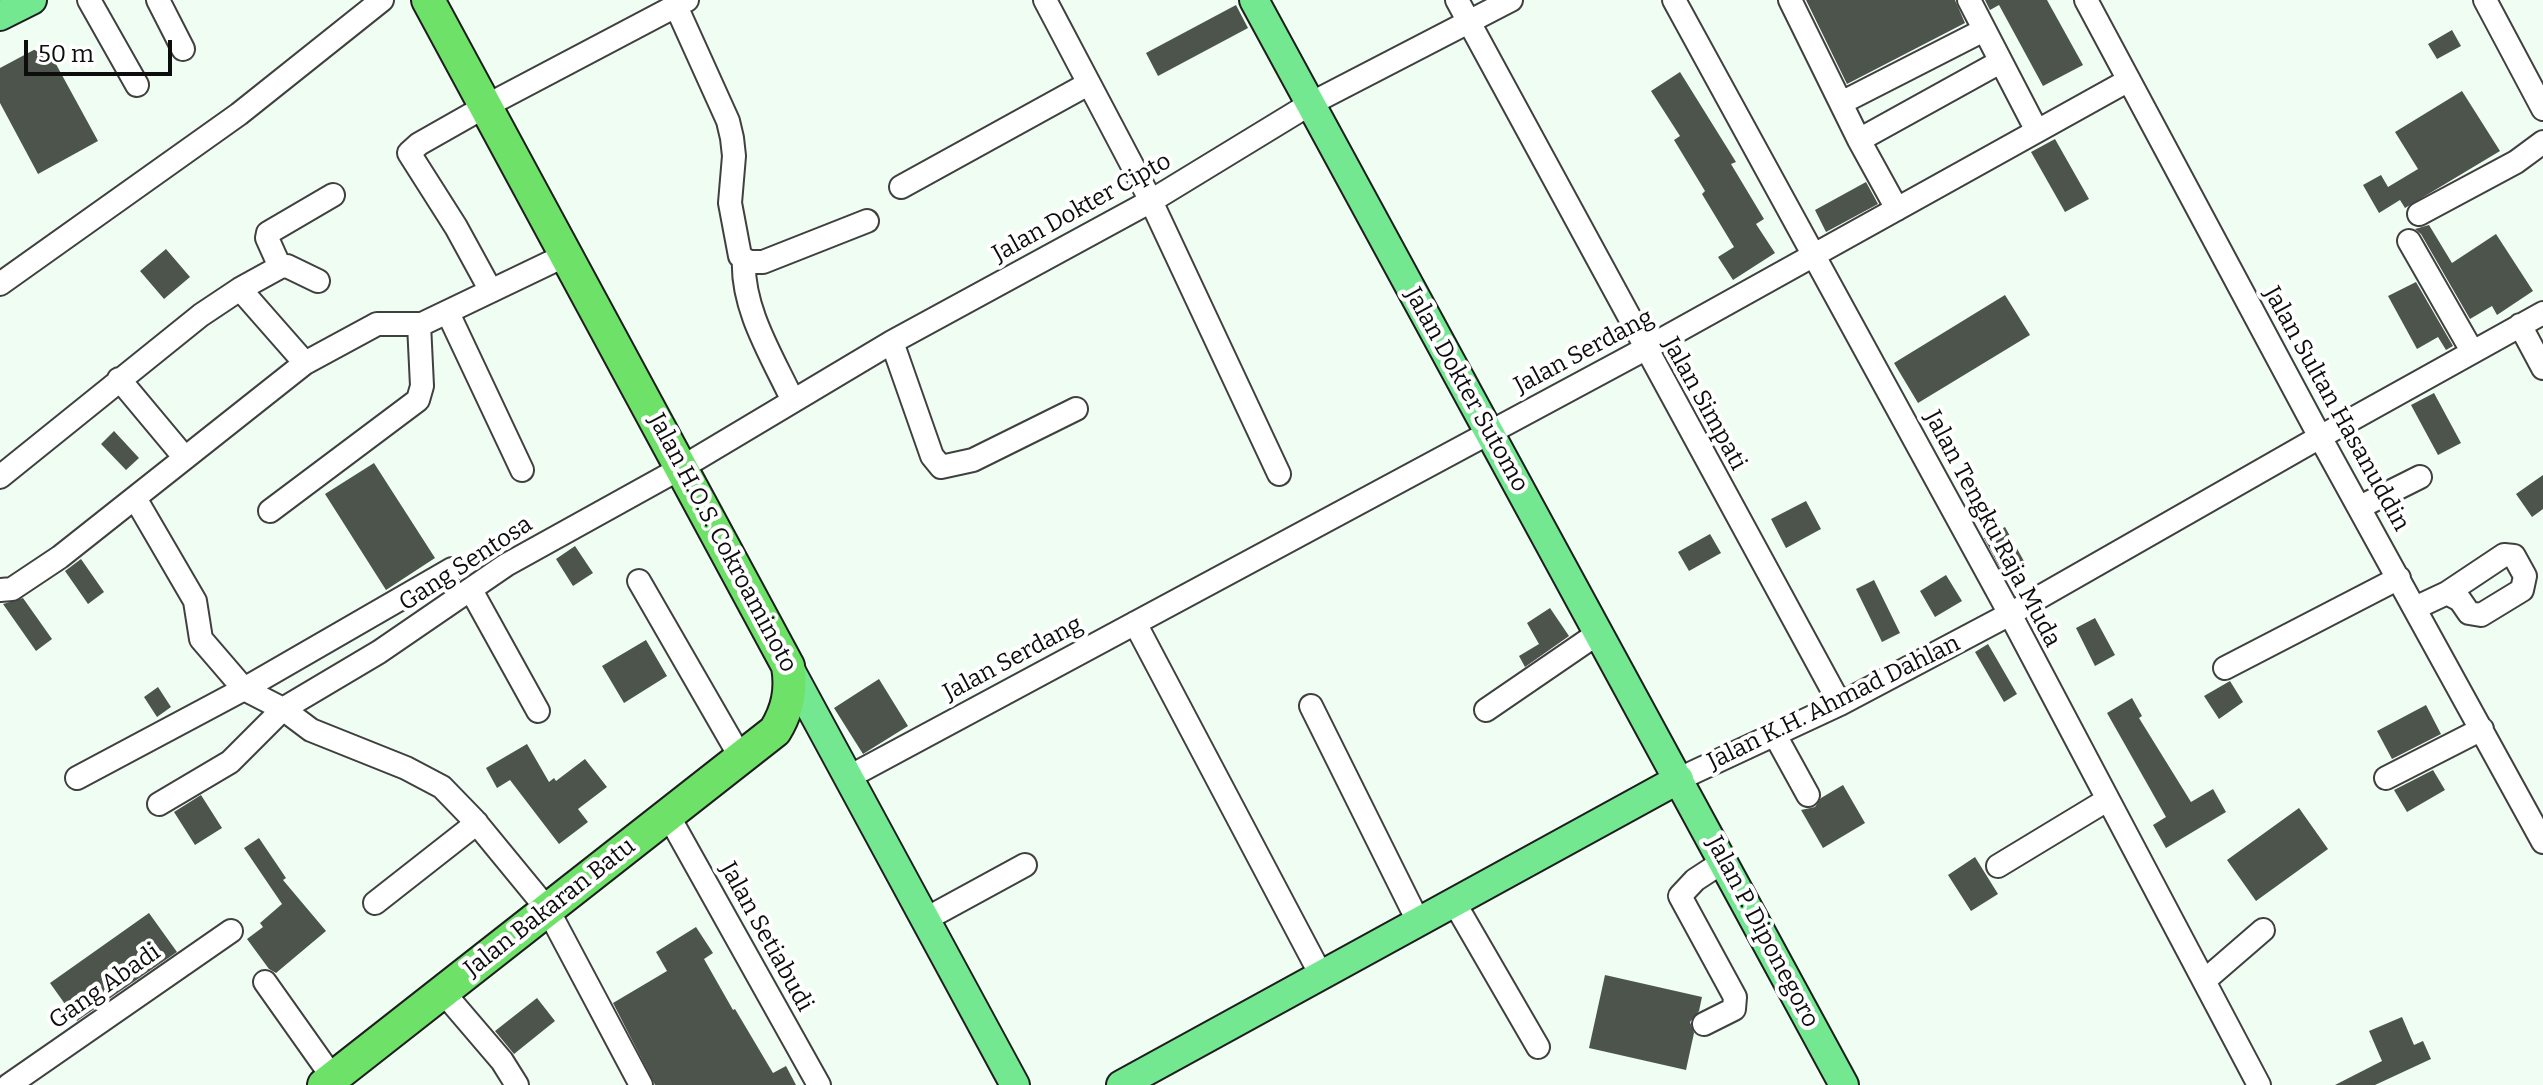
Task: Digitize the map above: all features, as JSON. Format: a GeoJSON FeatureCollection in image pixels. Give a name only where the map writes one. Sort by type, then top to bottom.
{"type":"FeatureCollection","features":[{"type":"Feature","properties":{"kind":"highway","name":"Jalan H.O.S. Cokroaminoto"},"geometry":{"type":"LineString","coordinates":[[428,0],[788,666]]}},
{"type":"Feature","properties":{"kind":"highway"},"geometry":{"type":"LineString","coordinates":[[775,731],[788,702],[791,685],[788,666]]}},
{"type":"Feature","properties":{"kind":"highway","name":"Jalan Bakaran Batu"},"geometry":{"type":"LineString","coordinates":[[337,1080],[443,992],[775,731]]}},
{"type":"Feature","properties":{"kind":"main road","name":"Jalan Dokter Sutomo"},"geometry":{"type":"LineString","coordinates":[[1254,0],[1597,634],[1679,779]]}},
{"type":"Feature","properties":{"kind":"main road","name":"Jalan H.O.S. Cokroaminoto"},"geometry":{"type":"LineString","coordinates":[[788,666],[1015,1085]]}},
{"type":"Feature","properties":{"kind":"main road"},"geometry":{"type":"LineString","coordinates":[[775,731],[807,732],[823,738],[834,751]]}},
{"type":"Feature","properties":{"kind":"main road","name":"Jalan K.H. Ahmad Dahlan"},"geometry":{"type":"LineString","coordinates":[[1121,1085],[1679,779]]}},
{"type":"Feature","properties":{"kind":"main road","name":"Jalan P. Diponegoro"},"geometry":{"type":"LineString","coordinates":[[1679,779],[1844,1085]]}},
{"type":"Feature","properties":{"kind":"street"},"geometry":{"type":"LineString","coordinates":[[89,0],[137,85]]}},
{"type":"Feature","properties":{"kind":"street"},"geometry":{"type":"LineString","coordinates":[[158,0],[183,49]]}},
{"type":"Feature","properties":{"kind":"street"},"geometry":{"type":"LineString","coordinates":[[0,284],[239,114],[382,0]]}},
{"type":"Feature","properties":{"kind":"street"},"geometry":{"type":"LineString","coordinates":[[1045,0],[1151,201],[1279,474]]}},
{"type":"Feature","properties":{"kind":"street","name":"Jalan Simpati"},"geometry":{"type":"LineString","coordinates":[[1457,0],[1840,704]]}},
{"type":"Feature","properties":{"kind":"street","name":"Jalan Dokter Cipto"},"geometry":{"type":"LineString","coordinates":[[681,468],[892,342],[1151,201],[1310,104],[1511,0]]}},
{"type":"Feature","properties":{"kind":"street","name":"Jalan Tengku Raja Muda"},"geometry":{"type":"LineString","coordinates":[[1674,0],[2010,614],[2259,1085]]}},
{"type":"Feature","properties":{"kind":"street"},"geometry":{"type":"LineString","coordinates":[[1790,0],[1897,209]]}},
{"type":"Feature","properties":{"kind":"street"},"geometry":{"type":"LineString","coordinates":[[1969,0],[2037,131]]}},
{"type":"Feature","properties":{"kind":"street","name":"Jalan Sultan Hasanuddin"},"geometry":{"type":"LineString","coordinates":[[2086,0],[2320,437],[2543,842]]}},
{"type":"Feature","properties":{"kind":"street"},"geometry":{"type":"LineString","coordinates":[[2485,0],[2543,109]]}},
{"type":"Feature","properties":{"kind":"street"},"geometry":{"type":"LineString","coordinates":[[491,291],[456,227],[409,153],[419,144],[486,106],[682,3],[728,121],[734,156],[730,203],[740,256],[749,262],[763,262],[867,221]]}},
{"type":"Feature","properties":{"kind":"street"},"geometry":{"type":"LineString","coordinates":[[1841,103],[1984,30]]}},
{"type":"Feature","properties":{"kind":"street"},"geometry":{"type":"LineString","coordinates":[[1859,140],[2000,62]]}},
{"type":"Feature","properties":{"kind":"street","name":"Jalan Serdang"},"geometry":{"type":"LineString","coordinates":[[849,777],[1645,349],[2129,80]]}},
{"type":"Feature","properties":{"kind":"street"},"geometry":{"type":"LineString","coordinates":[[901,187],[1088,84]]}},
{"type":"Feature","properties":{"kind":"street"},"geometry":{"type":"LineString","coordinates":[[2419,214],[2516,162],[2543,142]]}},
{"type":"Feature","properties":{"kind":"street"},"geometry":{"type":"LineString","coordinates":[[280,267],[267,238],[268,233],[333,195]]}},
{"type":"Feature","properties":{"kind":"street"},"geometry":{"type":"LineString","coordinates":[[2409,241],[2472,351]]}},
{"type":"Feature","properties":{"kind":"street"},"geometry":{"type":"LineString","coordinates":[[0,590],[12,589],[24,582],[305,363],[377,324],[419,324],[566,255]]}},
{"type":"Feature","properties":{"kind":"street"},"geometry":{"type":"LineString","coordinates":[[744,259],[746,285],[755,316],[793,401]]}},
{"type":"Feature","properties":{"kind":"street"},"geometry":{"type":"LineString","coordinates":[[0,477],[119,379],[201,315],[240,289],[287,266],[318,281]]}},
{"type":"Feature","properties":{"kind":"street"},"geometry":{"type":"LineString","coordinates":[[240,289],[305,363]]}},
{"type":"Feature","properties":{"kind":"street"},"geometry":{"type":"LineString","coordinates":[[448,313],[522,470]]}},
{"type":"Feature","properties":{"kind":"street","name":"Jalan K.H. Ahmad Dahlan"},"geometry":{"type":"LineString","coordinates":[[1679,779],[1840,704],[2010,614],[2543,313]]}},
{"type":"Feature","properties":{"kind":"street"},"geometry":{"type":"LineString","coordinates":[[270,511],[418,400],[422,386],[419,324]]}},
{"type":"Feature","properties":{"kind":"street"},"geometry":{"type":"LineString","coordinates":[[2520,325],[2543,368]]}},
{"type":"Feature","properties":{"kind":"street"},"geometry":{"type":"LineString","coordinates":[[892,342],[932,456],[941,467],[973,460],[1076,409]]}},
{"type":"Feature","properties":{"kind":"street"},"geometry":{"type":"LineString","coordinates":[[119,379],[185,458]]}},
{"type":"Feature","properties":{"kind":"street","name":"Gang Sentosa"},"geometry":{"type":"LineString","coordinates":[[159,804],[230,762],[283,709],[379,652],[506,565],[681,468]]}},
{"type":"Feature","properties":{"kind":"street"},"geometry":{"type":"LineString","coordinates":[[2360,507],[2420,477]]}},
{"type":"Feature","properties":{"kind":"street"},"geometry":{"type":"LineString","coordinates":[[135,498],[195,601],[201,639],[244,689],[283,709],[311,730],[406,768],[442,787],[477,823],[548,910],[641,1085]]}},
{"type":"Feature","properties":{"kind":"street"},"geometry":{"type":"LineString","coordinates":[[77,778],[244,689],[452,569]]}},
{"type":"Feature","properties":{"kind":"street"},"geometry":{"type":"LineString","coordinates":[[2225,668],[2399,578]]}},
{"type":"Feature","properties":{"kind":"street"},"geometry":{"type":"LineString","coordinates":[[639,581],[741,758]]}},
{"type":"Feature","properties":{"kind":"street"},"geometry":{"type":"LineString","coordinates":[[471,590],[538,711]]}},
{"type":"Feature","properties":{"kind":"street"},"geometry":{"type":"LineString","coordinates":[[2415,608],[2447,593]]}},
{"type":"Feature","properties":{"kind":"street"},"geometry":{"type":"LineString","coordinates":[[1135,623],[1321,975]]}},
{"type":"Feature","properties":{"kind":"street"},"geometry":{"type":"LineString","coordinates":[[1486,710],[1597,634]]}},
{"type":"Feature","properties":{"kind":"street"},"geometry":{"type":"LineString","coordinates":[[1311,706],[1418,921]]}},
{"type":"Feature","properties":{"kind":"street"},"geometry":{"type":"LineString","coordinates":[[2386,778],[2482,729]]}},
{"type":"Feature","properties":{"kind":"street"},"geometry":{"type":"LineString","coordinates":[[1775,735],[1808,795]]}},
{"type":"Feature","properties":{"kind":"street"},"geometry":{"type":"LineString","coordinates":[[1998,866],[2107,800]]}},
{"type":"Feature","properties":{"kind":"street","name":"Jalan Setiabudi"},"geometry":{"type":"LineString","coordinates":[[668,815],[819,1085]]}},
{"type":"Feature","properties":{"kind":"street"},"geometry":{"type":"LineString","coordinates":[[375,903],[477,823]]}},
{"type":"Feature","properties":{"kind":"street"},"geometry":{"type":"LineString","coordinates":[[1704,1024],[1734,1009],[1735,997],[1680,896],[1695,880],[1724,861]]}},
{"type":"Feature","properties":{"kind":"street"},"geometry":{"type":"LineString","coordinates":[[926,919],[1025,865]]}},
{"type":"Feature","properties":{"kind":"street"},"geometry":{"type":"LineString","coordinates":[[1454,902],[1538,1047]]}},
{"type":"Feature","properties":{"kind":"street"},"geometry":{"type":"LineString","coordinates":[[2204,981],[2263,930]]}},
{"type":"Feature","properties":{"kind":"street","name":"Gang Abadi"},"geometry":{"type":"LineString","coordinates":[[9,1085],[231,931]]}},
{"type":"Feature","properties":{"kind":"street"},"geometry":{"type":"LineString","coordinates":[[265,982],[337,1080]]}},
{"type":"Feature","properties":{"kind":"street"},"geometry":{"type":"LineString","coordinates":[[443,992],[502,1061],[517,1085]]}},
{"type":"Feature","properties":{"kind":"building"},"geometry":{"type":"Polygon","coordinates":[[[1806,0],[1955,0],[1965,23],[1847,84],[1806,0]]]}},
{"type":"Feature","properties":{"kind":"building"},"geometry":{"type":"Polygon","coordinates":[[[1985,0],[2047,0],[2083,65],[2043,86],[1999,5],[1990,10],[1985,0]]]}},
{"type":"Feature","properties":{"kind":"building"},"geometry":{"type":"Polygon","coordinates":[[[1236,5],[1248,28],[1158,76],[1146,53],[1236,5]]]}},
{"type":"Feature","properties":{"kind":"building"},"geometry":{"type":"Polygon","coordinates":[[[2452,30],[2461,46],[2437,59],[2428,44],[2452,30]]]}},
{"type":"Feature","properties":{"kind":"building"},"geometry":{"type":"Polygon","coordinates":[[[45,44],[98,141],[38,174],[0,103],[0,68],[45,44]]]}},
{"type":"Feature","properties":{"kind":"building"},"geometry":{"type":"Polygon","coordinates":[[[1680,72],[1736,162],[1731,164],[1764,219],[1756,224],[1775,253],[1733,280],[1718,257],[1734,247],[1674,140],[1680,136],[1651,91],[1680,72]]]}},
{"type":"Feature","properties":{"kind":"building"},"geometry":{"type":"Polygon","coordinates":[[[2462,91],[2500,151],[2405,208],[2400,200],[2379,213],[2363,185],[2381,175],[2388,187],[2418,169],[2395,132],[2462,91]]]}},
{"type":"Feature","properties":{"kind":"building"},"geometry":{"type":"Polygon","coordinates":[[[2055,139],[2089,199],[2065,212],[2031,152],[2055,139]]]}},
{"type":"Feature","properties":{"kind":"building"},"geometry":{"type":"Polygon","coordinates":[[[1866,182],[1878,204],[1826,232],[1815,210],[1866,182]]]}},
{"type":"Feature","properties":{"kind":"building"},"geometry":{"type":"Polygon","coordinates":[[[2429,225],[2452,263],[2496,234],[2533,291],[2497,315],[2492,306],[2470,319],[2421,234],[2415,229],[2429,225]]]}},
{"type":"Feature","properties":{"kind":"building"},"geometry":{"type":"Polygon","coordinates":[[[166,249],[190,277],[164,299],[140,271],[166,249]]]}},
{"type":"Feature","properties":{"kind":"building"},"geometry":{"type":"Polygon","coordinates":[[[2416,282],[2453,346],[2446,350],[2438,337],[2417,349],[2388,296],[2416,282]]]}},
{"type":"Feature","properties":{"kind":"building"},"geometry":{"type":"Polygon","coordinates":[[[2005,295],[2030,335],[1918,403],[1894,363],[2005,295]]]}},
{"type":"Feature","properties":{"kind":"building"},"geometry":{"type":"Polygon","coordinates":[[[2434,393],[2461,443],[2438,455],[2411,405],[2434,393]]]}},
{"type":"Feature","properties":{"kind":"building"},"geometry":{"type":"Polygon","coordinates":[[[114,431],[139,458],[126,470],[101,444],[114,431]]]}},
{"type":"Feature","properties":{"kind":"building"},"geometry":{"type":"Polygon","coordinates":[[[374,463],[435,558],[386,590],[325,494],[374,463]]]}},
{"type":"Feature","properties":{"kind":"building"},"geometry":{"type":"Polygon","coordinates":[[[2543,475],[2543,509],[2532,517],[2516,494],[2543,475]]]}},
{"type":"Feature","properties":{"kind":"building"},"geometry":{"type":"Polygon","coordinates":[[[1806,501],[1821,529],[1786,548],[1771,519],[1806,501]]]}},
{"type":"Feature","properties":{"kind":"building"},"geometry":{"type":"Polygon","coordinates":[[[2005,527],[2025,563],[2004,575],[1984,538],[2005,527]]]}},
{"type":"Feature","properties":{"kind":"building"},"geometry":{"type":"Polygon","coordinates":[[[1710,534],[1721,553],[1689,571],[1678,552],[1710,534]]]}},
{"type":"Feature","properties":{"kind":"building"},"geometry":{"type":"Polygon","coordinates":[[[575,546],[593,573],[573,586],[556,559],[575,546]]]}},
{"type":"Feature","properties":{"kind":"building"},"geometry":{"type":"Polygon","coordinates":[[[81,559],[104,592],[88,604],[65,571],[81,559]]]}},
{"type":"Feature","properties":{"kind":"building"},"geometry":{"type":"Polygon","coordinates":[[[1946,575],[1962,601],[1935,617],[1920,591],[1946,575]]]}},
{"type":"Feature","properties":{"kind":"building"},"geometry":{"type":"Polygon","coordinates":[[[1874,580],[1900,633],[1882,642],[1856,589],[1874,580]]]}},
{"type":"Feature","properties":{"kind":"building"},"geometry":{"type":"Polygon","coordinates":[[[23,598],[52,639],[36,651],[3,604],[23,598]]]}},
{"type":"Feature","properties":{"kind":"building"},"geometry":{"type":"Polygon","coordinates":[[[1550,608],[1569,636],[1525,667],[1519,656],[1539,644],[1527,623],[1550,608]]]}},
{"type":"Feature","properties":{"kind":"building"},"geometry":{"type":"Polygon","coordinates":[[[2095,618],[2115,655],[2095,666],[2076,628],[2095,618]]]}},
{"type":"Feature","properties":{"kind":"building"},"geometry":{"type":"Polygon","coordinates":[[[646,640],[667,676],[624,703],[602,666],[646,640]]]}},
{"type":"Feature","properties":{"kind":"building"},"geometry":{"type":"Polygon","coordinates":[[[1988,644],[2017,694],[2004,702],[1975,652],[1988,644]]]}},
{"type":"Feature","properties":{"kind":"building"},"geometry":{"type":"Polygon","coordinates":[[[879,679],[908,726],[863,754],[834,708],[879,679]]]}},
{"type":"Feature","properties":{"kind":"building"},"geometry":{"type":"Polygon","coordinates":[[[2230,681],[2243,702],[2219,719],[2204,696],[2230,681]]]}},
{"type":"Feature","properties":{"kind":"building"},"geometry":{"type":"Polygon","coordinates":[[[158,687],[171,707],[157,717],[144,697],[158,687]]]}},
{"type":"Feature","properties":{"kind":"building"},"geometry":{"type":"Polygon","coordinates":[[[2132,698],[2142,716],[2139,718],[2191,802],[2213,789],[2226,812],[2166,848],[2153,825],[2166,817],[2107,713],[2132,698]]]}},
{"type":"Feature","properties":{"kind":"building"},"geometry":{"type":"Polygon","coordinates":[[[2426,705],[2441,734],[2392,759],[2377,731],[2426,705]]]}},
{"type":"Feature","properties":{"kind":"building"},"geometry":{"type":"Polygon","coordinates":[[[527,744],[549,782],[554,778],[556,781],[585,759],[607,787],[578,809],[588,822],[559,844],[510,780],[497,788],[486,768],[527,744]]]}},
{"type":"Feature","properties":{"kind":"building"},"geometry":{"type":"Polygon","coordinates":[[[2433,770],[2445,790],[2407,812],[2394,790],[2433,770]]]}},
{"type":"Feature","properties":{"kind":"building"},"geometry":{"type":"Polygon","coordinates":[[[1843,785],[1865,823],[1823,848],[1801,810],[1815,807],[1821,798],[1843,785]]]}},
{"type":"Feature","properties":{"kind":"building"},"geometry":{"type":"Polygon","coordinates":[[[201,795],[222,828],[195,845],[174,812],[201,795]]]}},
{"type":"Feature","properties":{"kind":"building"},"geometry":{"type":"Polygon","coordinates":[[[2299,808],[2328,849],[2256,901],[2227,860],[2299,808]]]}},
{"type":"Feature","properties":{"kind":"building"},"geometry":{"type":"Polygon","coordinates":[[[259,838],[286,878],[283,880],[326,931],[276,973],[269,969],[247,939],[263,927],[260,923],[282,904],[244,848],[259,838]]]}},
{"type":"Feature","properties":{"kind":"building"},"geometry":{"type":"Polygon","coordinates":[[[1975,857],[1998,894],[1971,911],[1948,875],[1975,857]]]}},
{"type":"Feature","properties":{"kind":"building"},"geometry":{"type":"Polygon","coordinates":[[[149,913],[177,952],[77,1021],[50,983],[149,913]]]}},
{"type":"Feature","properties":{"kind":"building"},"geometry":{"type":"Polygon","coordinates":[[[696,927],[713,953],[704,959],[733,1010],[773,1073],[786,1066],[796,1085],[655,1085],[613,1003],[667,971],[656,952],[696,927]]]}},
{"type":"Feature","properties":{"kind":"building"},"geometry":{"type":"Polygon","coordinates":[[[1605,975],[1702,997],[1699,1011],[1690,1022],[1694,1033],[1686,1070],[1589,1048],[1605,975]]]}},
{"type":"Feature","properties":{"kind":"building"},"geometry":{"type":"Polygon","coordinates":[[[537,998],[555,1021],[514,1054],[495,1031],[537,998]]]}},
{"type":"Feature","properties":{"kind":"building"},"geometry":{"type":"Polygon","coordinates":[[[2402,1017],[2414,1045],[2423,1041],[2431,1059],[2375,1085],[2335,1085],[2382,1061],[2369,1031],[2402,1017]]]}}]}
